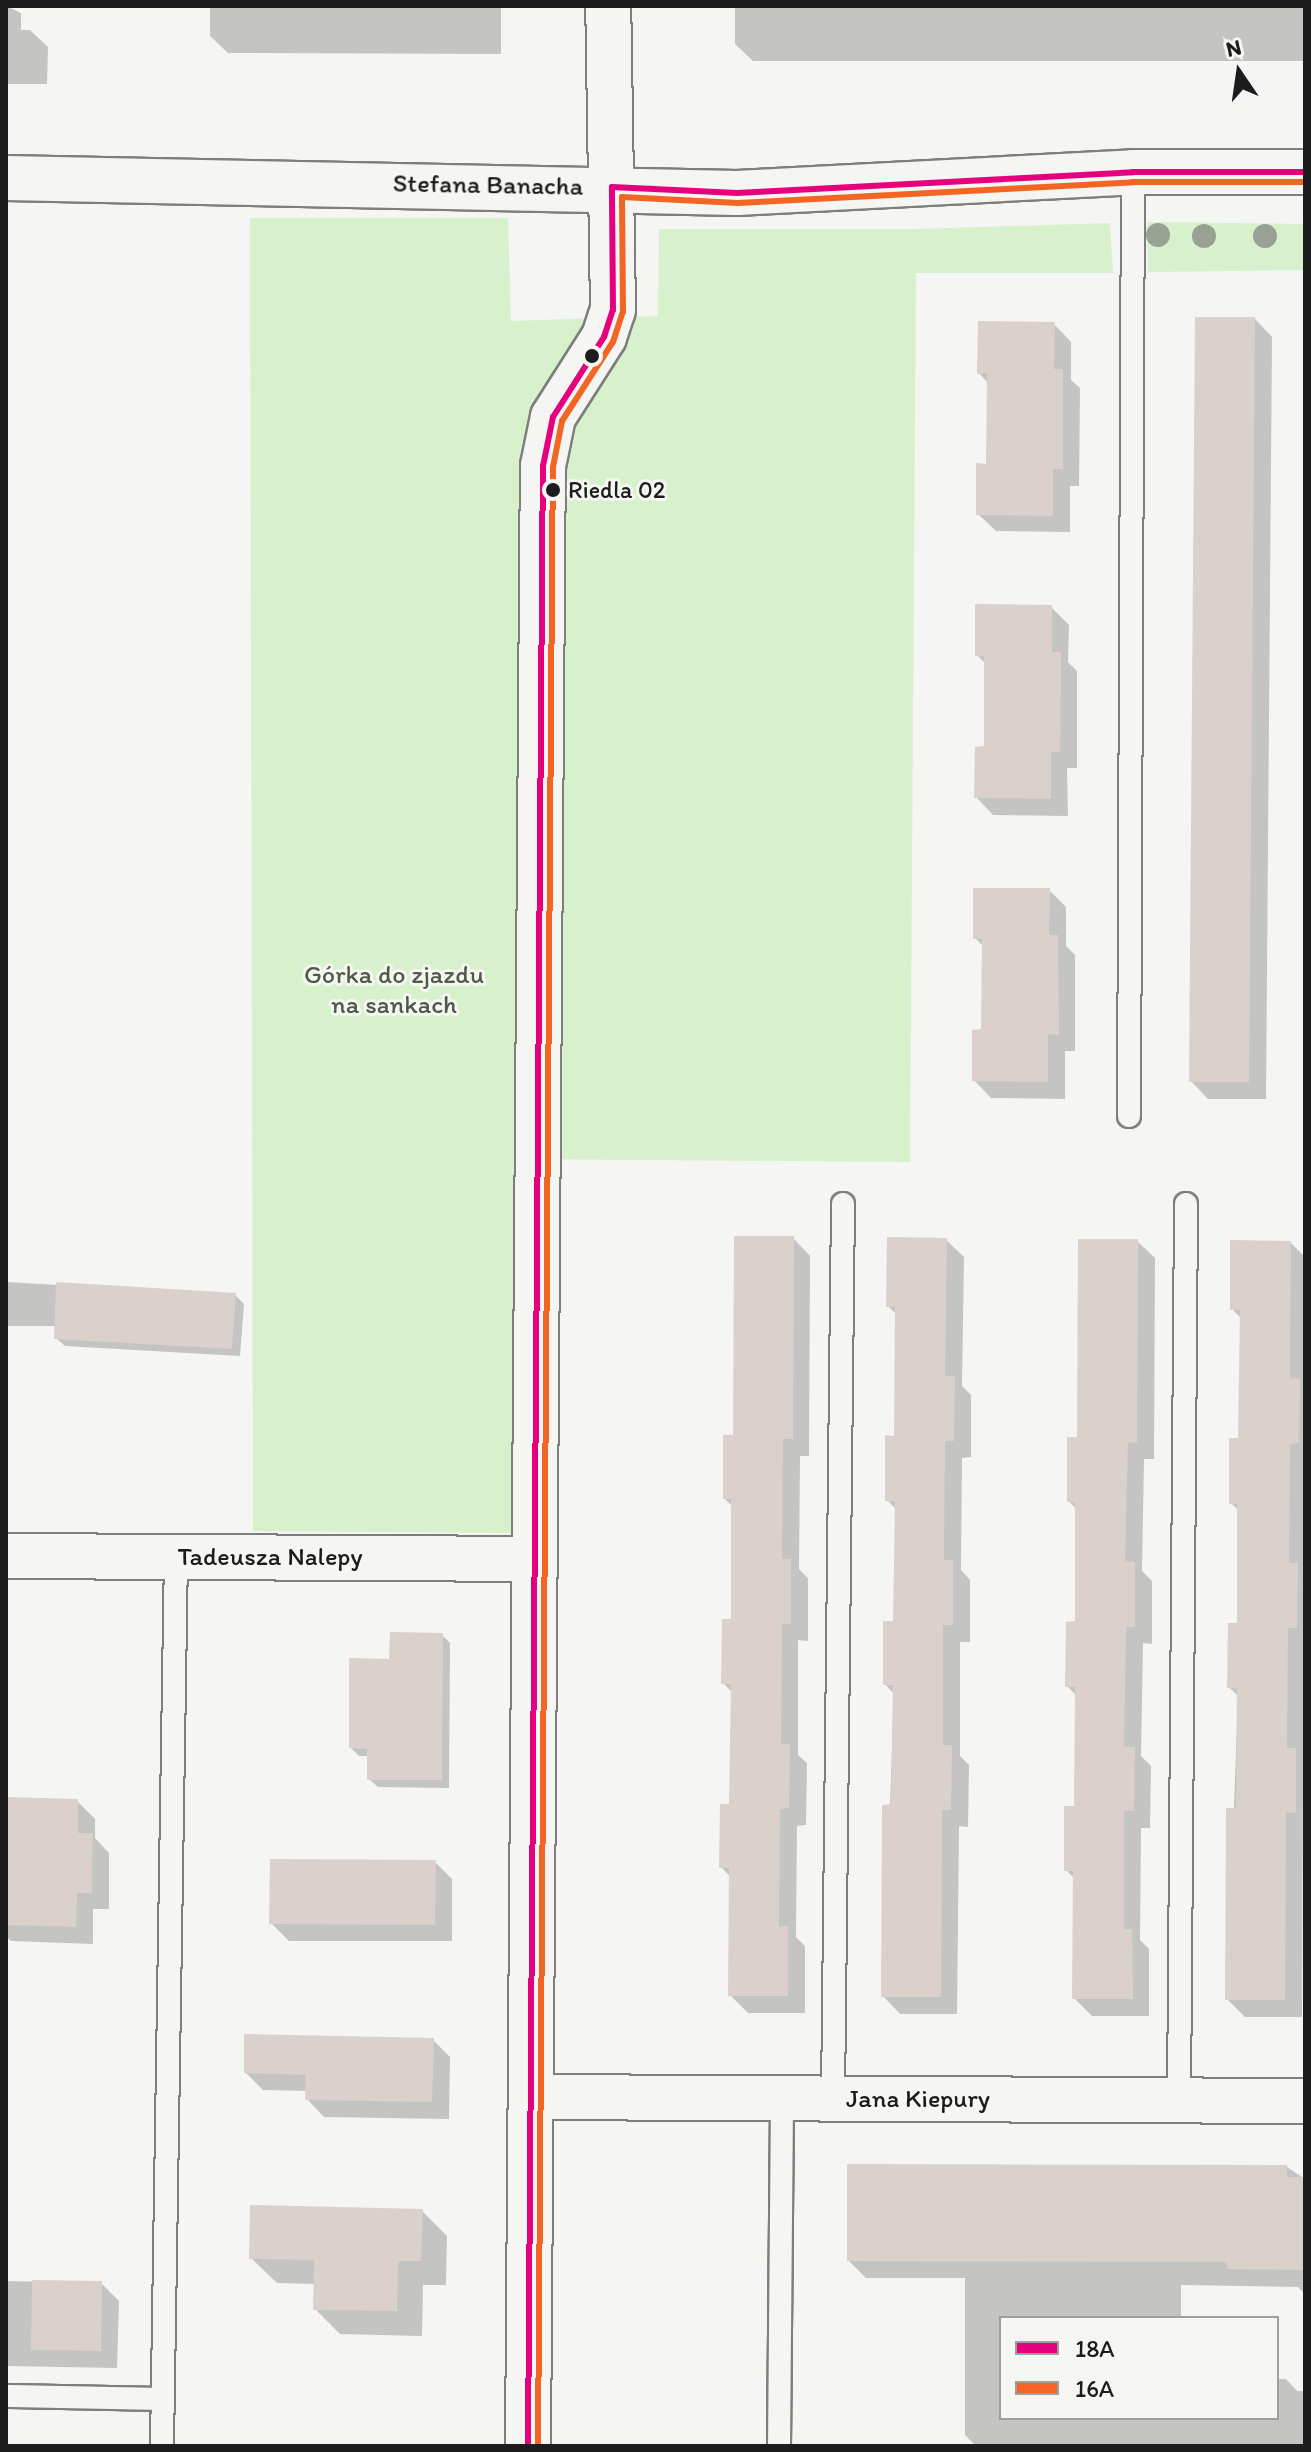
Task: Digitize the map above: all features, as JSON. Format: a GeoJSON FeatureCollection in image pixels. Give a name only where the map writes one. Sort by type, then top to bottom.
{"type":"FeatureCollection","features":[{"type":"Feature","properties":{"kind":"street"},"geometry":{"type":"LineString","coordinates":[[528,2446],[543,466],[553,417],[604,337],[613,310],[608,6]]}},
{"type":"Feature","properties":{"kind":"street","name":"Stefana Banacha"},"geometry":{"type":"LineString","coordinates":[[6,178],[612,187],[737,193],[1133,172],[1305,172]]}},
{"type":"Feature","properties":{"kind":"street","name":"Tadeusza Nalepy"},"geometry":{"type":"LineString","coordinates":[[6,1556],[535,1559]]}},
{"type":"Feature","properties":{"kind":"street","name":"Jana Kiepury"},"geometry":{"type":"LineString","coordinates":[[531,2097],[1305,2101]]}},
{"type":"Feature","properties":{"kind":"lane"},"geometry":{"type":"LineString","coordinates":[[1129,1116],[1133,172]]}},
{"type":"Feature","properties":{"kind":"lane"},"geometry":{"type":"LineString","coordinates":[[833,2098],[843,1204]]}},
{"type":"Feature","properties":{"kind":"lane"},"geometry":{"type":"LineString","coordinates":[[1179,2100],[1186,1204]]}},
{"type":"Feature","properties":{"kind":"lane"},"geometry":{"type":"LineString","coordinates":[[162,2446],[176,1556]]}},
{"type":"Feature","properties":{"kind":"lane"},"geometry":{"type":"LineString","coordinates":[[779,2446],[782,2099]]}},
{"type":"Feature","properties":{"kind":"lane"},"geometry":{"type":"LineString","coordinates":[[6,2396],[163,2399]]}},
{"type":"Feature","properties":{"kind":"green space","name":"Górka do zjazdu na sankach"},"geometry":{"type":"Polygon","coordinates":[[[250,218],[508,218],[511,321],[658,316],[659,229],[916,229],[1110,223],[1113,273],[916,273],[910,1162],[518,1159],[513,1533],[253,1531],[250,218]]]}},
{"type":"Feature","properties":{"kind":"green space"},"geometry":{"type":"Polygon","coordinates":[[[1147,222],[1305,224],[1305,270],[1148,272],[1147,222]]]}},
{"type":"Feature","properties":{"kind":"building"},"geometry":{"type":"Polygon","coordinates":[[[1195,317],[1255,317],[1249,1082],[1189,1082],[1195,317]]]}},
{"type":"Feature","properties":{"kind":"building"},"geometry":{"type":"Polygon","coordinates":[[[978,321],[1055,322],[1054,369],[1063,369],[1063,469],[1053,469],[1053,516],[976,515],[976,463],[986,464],[987,373],[977,374],[978,321]]]}},
{"type":"Feature","properties":{"kind":"building"},"geometry":{"type":"Polygon","coordinates":[[[975,604],[1052,605],[1052,652],[1061,652],[1061,675],[1060,752],[1051,752],[1051,799],[974,798],[975,747],[984,746],[984,656],[975,656],[975,604]]]}},
{"type":"Feature","properties":{"kind":"building"},"geometry":{"type":"Polygon","coordinates":[[[973,888],[1050,888],[1049,935],[1058,935],[1059,1035],[1048,1034],[1048,1082],[972,1081],[972,1030],[981,1029],[982,939],[973,939],[973,888]]]}},
{"type":"Feature","properties":{"kind":"building"},"geometry":{"type":"Polygon","coordinates":[[[734,1236],[794,1236],[793,1439],[783,1439],[782,1559],[791,1559],[791,1624],[782,1624],[781,1744],[790,1744],[789,1808],[780,1809],[779,1926],[788,1926],[788,1996],[728,1996],[729,1868],[719,1868],[720,1804],[729,1804],[731,1684],[721,1684],[722,1619],[731,1619],[731,1499],[723,1499],[723,1435],[733,1435],[734,1236]]]}},
{"type":"Feature","properties":{"kind":"building"},"geometry":{"type":"Polygon","coordinates":[[[887,1237],[947,1238],[945,1376],[955,1376],[954,1441],[945,1441],[944,1560],[953,1560],[953,1625],[943,1625],[943,1745],[952,1745],[951,1810],[942,1810],[941,1997],[881,1997],[882,1805],[891,1804],[893,1685],[883,1685],[883,1621],[893,1621],[895,1501],[885,1501],[885,1435],[894,1436],[895,1307],[886,1307],[887,1237]]]}},
{"type":"Feature","properties":{"kind":"building"},"geometry":{"type":"Polygon","coordinates":[[[1078,1239],[1138,1239],[1137,1443],[1128,1442],[1125,1561],[1135,1562],[1135,1627],[1126,1627],[1124,1746],[1135,1747],[1134,1811],[1124,1811],[1124,1929],[1132,1929],[1133,1999],[1072,1999],[1073,1871],[1064,1871],[1064,1806],[1074,1806],[1075,1687],[1065,1687],[1066,1622],[1075,1621],[1075,1502],[1067,1502],[1067,1437],[1077,1437],[1078,1239]]]}},
{"type":"Feature","properties":{"kind":"building"},"geometry":{"type":"Polygon","coordinates":[[[1230,1240],[1291,1241],[1290,1378],[1300,1379],[1299,1443],[1290,1444],[1289,1563],[1298,1563],[1297,1628],[1288,1628],[1287,1748],[1296,1748],[1296,1813],[1286,1812],[1285,2000],[1225,2000],[1226,1808],[1236,1808],[1237,1688],[1227,1688],[1228,1623],[1237,1623],[1237,1504],[1229,1504],[1229,1438],[1238,1438],[1240,1310],[1230,1310],[1230,1240]]]}},
{"type":"Feature","properties":{"kind":"building"},"geometry":{"type":"Polygon","coordinates":[[[56,1282],[236,1293],[232,1349],[54,1339],[56,1282]]]}},
{"type":"Feature","properties":{"kind":"building"},"geometry":{"type":"Polygon","coordinates":[[[390,1632],[443,1633],[442,1780],[367,1780],[367,1749],[349,1748],[349,1658],[389,1659],[390,1632]]]}},
{"type":"Feature","properties":{"kind":"building"},"geometry":{"type":"Polygon","coordinates":[[[6,1797],[78,1799],[78,1833],[93,1833],[92,1893],[77,1893],[76,1927],[6,1925],[6,1797]]]}},
{"type":"Feature","properties":{"kind":"building"},"geometry":{"type":"Polygon","coordinates":[[[270,1859],[436,1860],[435,1925],[269,1924],[270,1859]]]}},
{"type":"Feature","properties":{"kind":"building"},"geometry":{"type":"Polygon","coordinates":[[[244,2034],[434,2038],[432,2102],[305,2100],[306,2075],[244,2073],[244,2034]]]}},
{"type":"Feature","properties":{"kind":"building"},"geometry":{"type":"Polygon","coordinates":[[[847,2164],[1287,2165],[1287,2177],[1305,2177],[1305,2270],[1227,2269],[1227,2262],[847,2261],[847,2164]]]}},
{"type":"Feature","properties":{"kind":"building"},"geometry":{"type":"Polygon","coordinates":[[[250,2205],[423,2209],[421,2261],[398,2261],[397,2311],[313,2310],[314,2260],[249,2259],[250,2205]]]}},
{"type":"Feature","properties":{"kind":"building"},"geometry":{"type":"Polygon","coordinates":[[[32,2280],[102,2281],[101,2351],[31,2350],[32,2280]]]}},
{"type":"Feature","properties":{"kind":"transit line","name":"18A"},"geometry":{"type":"LineString","coordinates":[[528,2446],[543,466],[553,417],[604,337],[613,310],[612,187],[737,193],[1133,172],[1305,172]]}},
{"type":"Feature","properties":{"kind":"transit line","name":"16A"},"geometry":{"type":"LineString","coordinates":[[538,2446],[553,467],[562,421],[613,342],[623,312],[622,197],[738,203],[1133,182],[1305,182]]}},
{"type":"Feature","properties":{"kind":"place","name":"Riedla 02"},"geometry":{"type":"Point","coordinates":[553,490]}}]}
